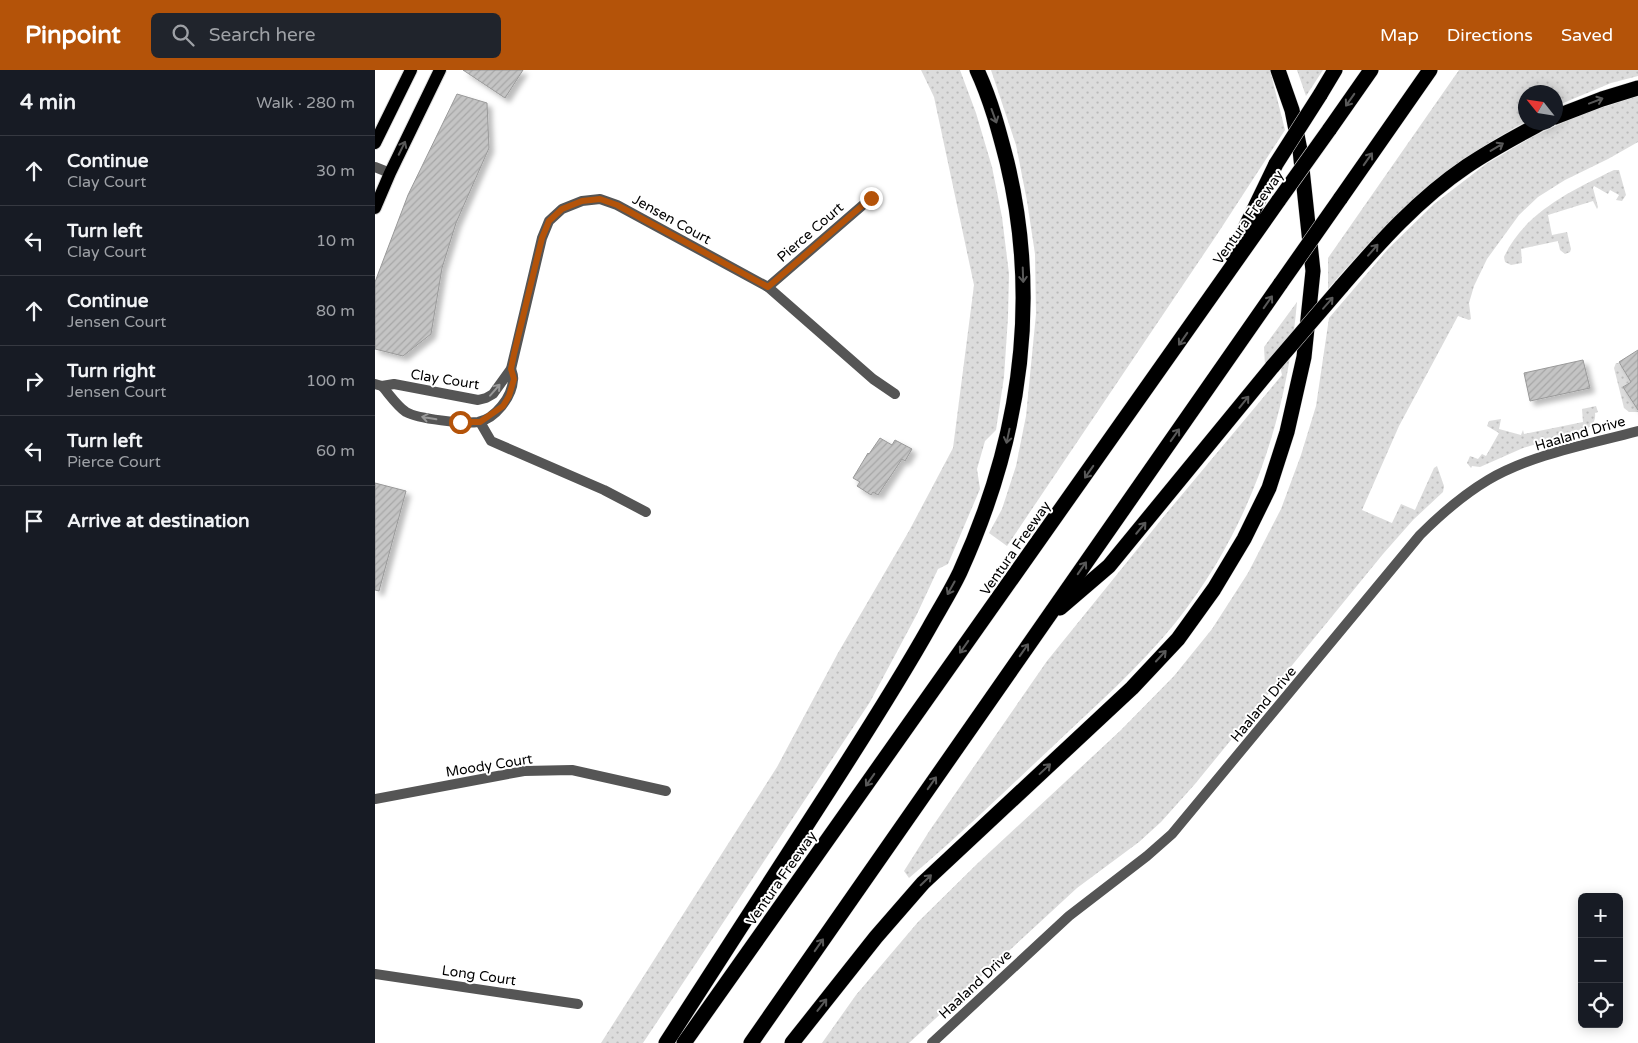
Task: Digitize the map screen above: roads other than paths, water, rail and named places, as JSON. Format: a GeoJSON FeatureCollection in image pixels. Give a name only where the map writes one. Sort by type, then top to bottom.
{"type":"FeatureCollection","features":[{"type":"Feature","properties":{"kind":"highway"},"geometry":{"type":"LineString","coordinates":[[666,1043],[899,681],[959,574],[986,510],[1002,458],[1018,388],[1023,327],[1023,270],[1014,194],[998,125],[977,70]]}},
{"type":"Feature","properties":{"kind":"highway"},"geometry":{"type":"LineString","coordinates":[[791,1043],[876,937],[923,883],[1132,688],[1178,639],[1214,589],[1248,530],[1269,488],[1287,432],[1305,357],[1313,271],[1300,150],[1292,110],[1278,70]]}},
{"type":"Feature","properties":{"kind":"highway"},"geometry":{"type":"LineString","coordinates":[[1211,299],[1276,164],[1335,70]]}},
{"type":"Feature","properties":{"kind":"highway","name":"Ventura Freeway"},"geometry":{"type":"LineString","coordinates":[[684,1043],[1371,70]]}},
{"type":"Feature","properties":{"kind":"highway"},"geometry":{"type":"LineString","coordinates":[[751,1043],[1430,70]]}},
{"type":"Feature","properties":{"kind":"highway"},"geometry":{"type":"LineString","coordinates":[[1563,114],[1638,88]]}},
{"type":"Feature","properties":{"kind":"highway"},"geometry":{"type":"LineString","coordinates":[[1044,622],[1109,566],[1273,366],[1381,240],[1435,190],[1501,144],[1528,130]]}},
{"type":"Feature","properties":{"kind":"main road"},"geometry":{"type":"LineString","coordinates":[[375,143],[411,70]]}},
{"type":"Feature","properties":{"kind":"main road"},"geometry":{"type":"LineString","coordinates":[[375,208],[390,172],[440,70]]}},
{"type":"Feature","properties":{"kind":"street"},"geometry":{"type":"LineString","coordinates":[[375,167],[390,172]]}},
{"type":"Feature","properties":{"kind":"street","name":"Pierce Court"},"geometry":{"type":"LineString","coordinates":[[768,287],[871,198]]}},
{"type":"Feature","properties":{"kind":"street","name":"Jensen Court"},"geometry":{"type":"LineString","coordinates":[[511,369],[542,238],[549,221],[562,209],[582,201],[600,199],[617,205],[768,287],[873,379],[895,394]]}},
{"type":"Feature","properties":{"kind":"street"},"geometry":{"type":"LineString","coordinates":[[511,369],[514,379],[509,396],[503,406],[480,422],[491,441],[604,490],[646,512]]}},
{"type":"Feature","properties":{"kind":"street","name":"Clay Court"},"geometry":{"type":"LineString","coordinates":[[379,385],[395,384],[478,400],[493,394],[511,369]]}},
{"type":"Feature","properties":{"kind":"street","name":"Clay Court"},"geometry":{"type":"LineString","coordinates":[[379,385],[406,412],[417,416],[460,422],[480,422]]}},
{"type":"Feature","properties":{"kind":"street","name":"Haaland Drive"},"geometry":{"type":"LineString","coordinates":[[932,1043],[1069,916],[1173,834],[1420,536],[1440,515],[1489,479],[1511,468],[1638,431]]}},
{"type":"Feature","properties":{"kind":"street","name":"Moody Court"},"geometry":{"type":"LineString","coordinates":[[375,799],[524,771],[572,770],[666,791]]}},
{"type":"Feature","properties":{"kind":"street","name":"Long Court"},"geometry":{"type":"LineString","coordinates":[[375,974],[578,1004]]}}]}
